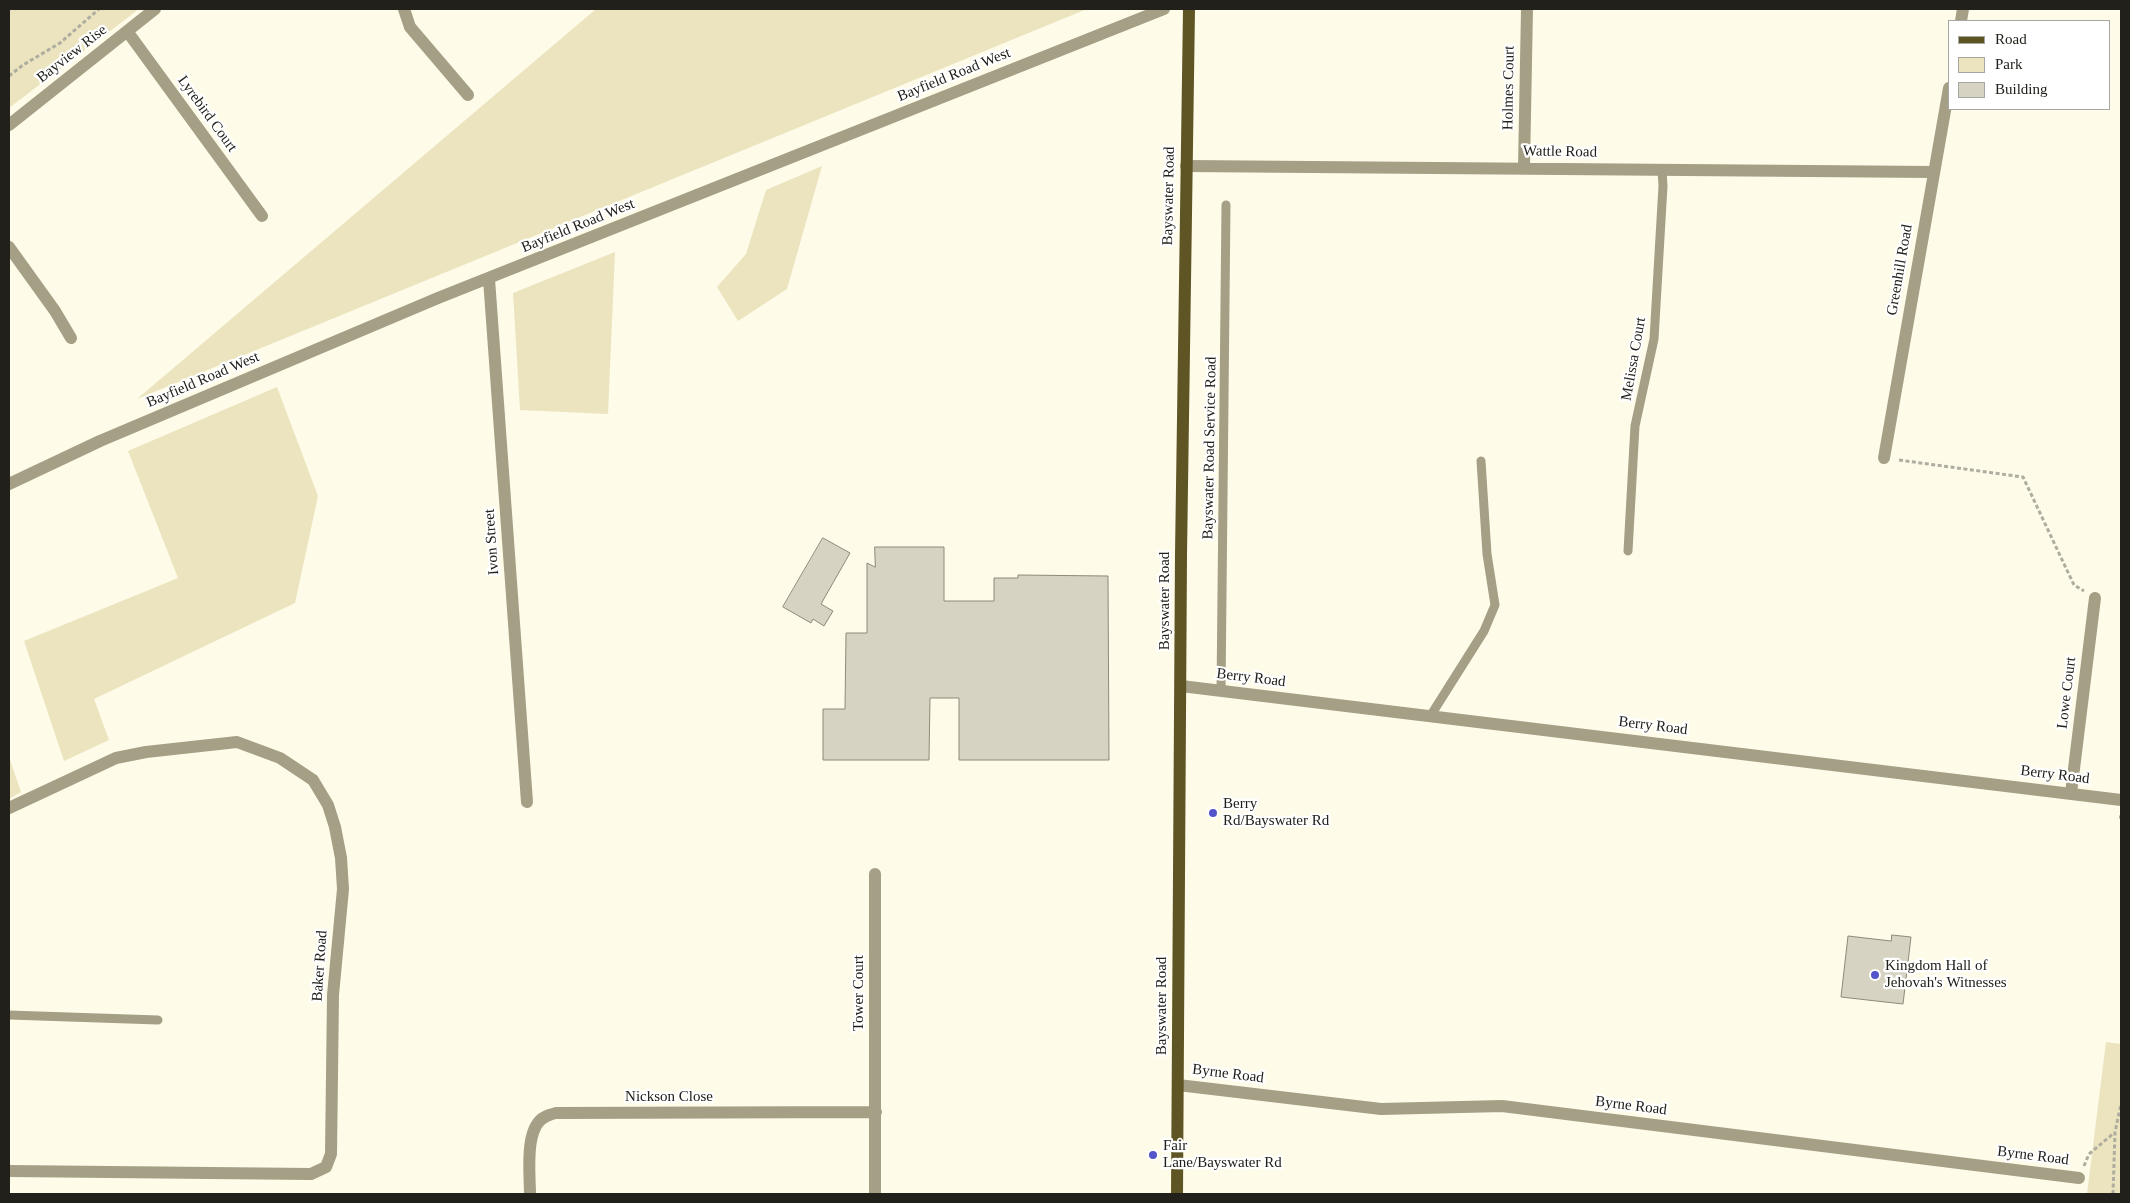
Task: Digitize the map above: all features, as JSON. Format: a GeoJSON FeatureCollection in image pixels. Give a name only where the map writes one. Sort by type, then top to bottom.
{"type":"FeatureCollection","features":[{"type":"Feature","properties":{"kind":"main road","name":"Bayswater Road"},"geometry":{"type":"LineString","coordinates":[[1178,1194],[1181,686],[1189,9]]}},
{"type":"Feature","properties":{"kind":"street","name":"Bayview Rise"},"geometry":{"type":"LineString","coordinates":[[9,125],[155,9]]}},
{"type":"Feature","properties":{"kind":"street"},"geometry":{"type":"LineString","coordinates":[[404,9],[410,27],[468,95]]}},
{"type":"Feature","properties":{"kind":"street","name":"Bayfield Road West"},"geometry":{"type":"LineString","coordinates":[[9,484],[100,441],[438,298],[1164,9]]}},
{"type":"Feature","properties":{"kind":"street","name":"Holmes Court"},"geometry":{"type":"LineString","coordinates":[[1524,167],[1527,9]]}},
{"type":"Feature","properties":{"kind":"street","name":"Lyrebird Court"},"geometry":{"type":"LineString","coordinates":[[127,32],[262,216]]}},
{"type":"Feature","properties":{"kind":"street","name":"Greenhill Road"},"geometry":{"type":"LineString","coordinates":[[1884,458],[1948,93]]}},
{"type":"Feature","properties":{"kind":"street","name":"Wattle Road"},"geometry":{"type":"LineString","coordinates":[[1186,166],[1524,167],[1933,172]]}},
{"type":"Feature","properties":{"kind":"street"},"geometry":{"type":"LineString","coordinates":[[9,247],[55,311],[71,338]]}},
{"type":"Feature","properties":{"kind":"street","name":"Ivon Street"},"geometry":{"type":"LineString","coordinates":[[489,279],[527,802]]}},
{"type":"Feature","properties":{"kind":"street","name":"Lowe Court"},"geometry":{"type":"LineString","coordinates":[[2071,793],[2095,598]]}},
{"type":"Feature","properties":{"kind":"street","name":"Berry Road"},"geometry":{"type":"LineString","coordinates":[[1181,686],[2121,800]]}},
{"type":"Feature","properties":{"kind":"street","name":"Baker Road"},"geometry":{"type":"LineString","coordinates":[[9,808],[116,758],[146,752],[237,742],[280,758],[313,780],[328,805],[335,827],[341,858],[343,889],[333,995],[332,1154],[326,1167],[311,1174],[9,1171]]}},
{"type":"Feature","properties":{"kind":"street","name":"Tower Court"},"geometry":{"type":"LineString","coordinates":[[875,874],[875,1194]]}},
{"type":"Feature","properties":{"kind":"street","name":"Byrne Road"},"geometry":{"type":"LineString","coordinates":[[1178,1085],[1381,1109],[1502,1106],[2079,1178]]}},
{"type":"Feature","properties":{"kind":"street","name":"Nickson Close"},"geometry":{"type":"LineString","coordinates":[[530,1194],[530,1139],[536,1125],[543,1117],[556,1113],[876,1112]]}},
{"type":"Feature","properties":{"kind":"lane","name":"Melissa Court"},"geometry":{"type":"LineString","coordinates":[[1628,551],[1635,426],[1654,339],[1663,186],[1662,170]]}},
{"type":"Feature","properties":{"kind":"lane","name":"Bayswater Road Service Road"},"geometry":{"type":"LineString","coordinates":[[1221,691],[1226,205]]}},
{"type":"Feature","properties":{"kind":"lane"},"geometry":{"type":"LineString","coordinates":[[1431,715],[1484,631],[1494,605],[1486,554],[1481,461]]}},
{"type":"Feature","properties":{"kind":"lane"},"geometry":{"type":"LineString","coordinates":[[9,1015],[158,1020]]}},
{"type":"Feature","properties":{"kind":"path"},"geometry":{"type":"LineString","coordinates":[[9,76],[60,42],[99,9]]}},
{"type":"Feature","properties":{"kind":"path"},"geometry":{"type":"LineString","coordinates":[[1884,458],[2023,477],[2074,585],[2095,598]]}},
{"type":"Feature","properties":{"kind":"path"},"geometry":{"type":"LineString","coordinates":[[2114,1194],[2114,1132],[2121,1104]]}},
{"type":"Feature","properties":{"kind":"path"},"geometry":{"type":"LineString","coordinates":[[2079,1178],[2089,1154],[2114,1132]]}},
{"type":"Feature","properties":{"kind":"green space"},"geometry":{"type":"Polygon","coordinates":[[[9,9],[139,9],[9,108],[9,9]]]}},
{"type":"Feature","properties":{"kind":"green space"},"geometry":{"type":"Polygon","coordinates":[[[596,9],[1087,9],[137,399],[596,9]]]}},
{"type":"Feature","properties":{"kind":"green space"},"geometry":{"type":"Polygon","coordinates":[[[822,166],[787,289],[738,321],[717,287],[746,254],[766,190],[822,166]]]}},
{"type":"Feature","properties":{"kind":"green space"},"geometry":{"type":"Polygon","coordinates":[[[615,252],[608,414],[520,410],[513,293],[615,252]]]}},
{"type":"Feature","properties":{"kind":"green space"},"geometry":{"type":"Polygon","coordinates":[[[277,387],[318,496],[295,603],[94,699],[109,740],[64,761],[24,641],[178,578],[128,451],[277,387]]]}},
{"type":"Feature","properties":{"kind":"green space"},"geometry":{"type":"Polygon","coordinates":[[[9,757],[21,792],[9,799],[9,757]]]}},
{"type":"Feature","properties":{"kind":"green space"},"geometry":{"type":"Polygon","coordinates":[[[2106,1042],[2121,1044],[2121,1194],[2087,1194],[2106,1042]]]}},
{"type":"Feature","properties":{"kind":"building"},"geometry":{"type":"Polygon","coordinates":[[[823,538],[850,553],[821,604],[833,611],[824,626],[813,619],[811,623],[783,607],[823,538]]]}},
{"type":"Feature","properties":{"kind":"building"},"geometry":{"type":"Polygon","coordinates":[[[875,547],[944,547],[944,601],[994,601],[994,578],[1018,578],[1018,575],[1108,576],[1109,760],[959,760],[959,698],[930,698],[929,760],[823,760],[823,709],[845,709],[846,633],[867,633],[867,563],[875,567],[875,547]]]}},
{"type":"Feature","properties":{"kind":"building","name":"Kingdom Hall of Jehovah's Witnesses"},"geometry":{"type":"Polygon","coordinates":[[[1892,935],[1911,937],[1903,1004],[1841,997],[1848,936],[1891,941],[1892,935]]]}},
{"type":"Feature","properties":{"kind":"place","name":"Berry Rd/Bayswater Rd"},"geometry":{"type":"Point","coordinates":[1213,813]}},
{"type":"Feature","properties":{"kind":"place","name":"Kingdom Hall of Jehovah's Witnesses"},"geometry":{"type":"Point","coordinates":[1875,975]}},
{"type":"Feature","properties":{"kind":"place","name":"Fair Lane/Bayswater Rd"},"geometry":{"type":"Point","coordinates":[1153,1155]}}]}
